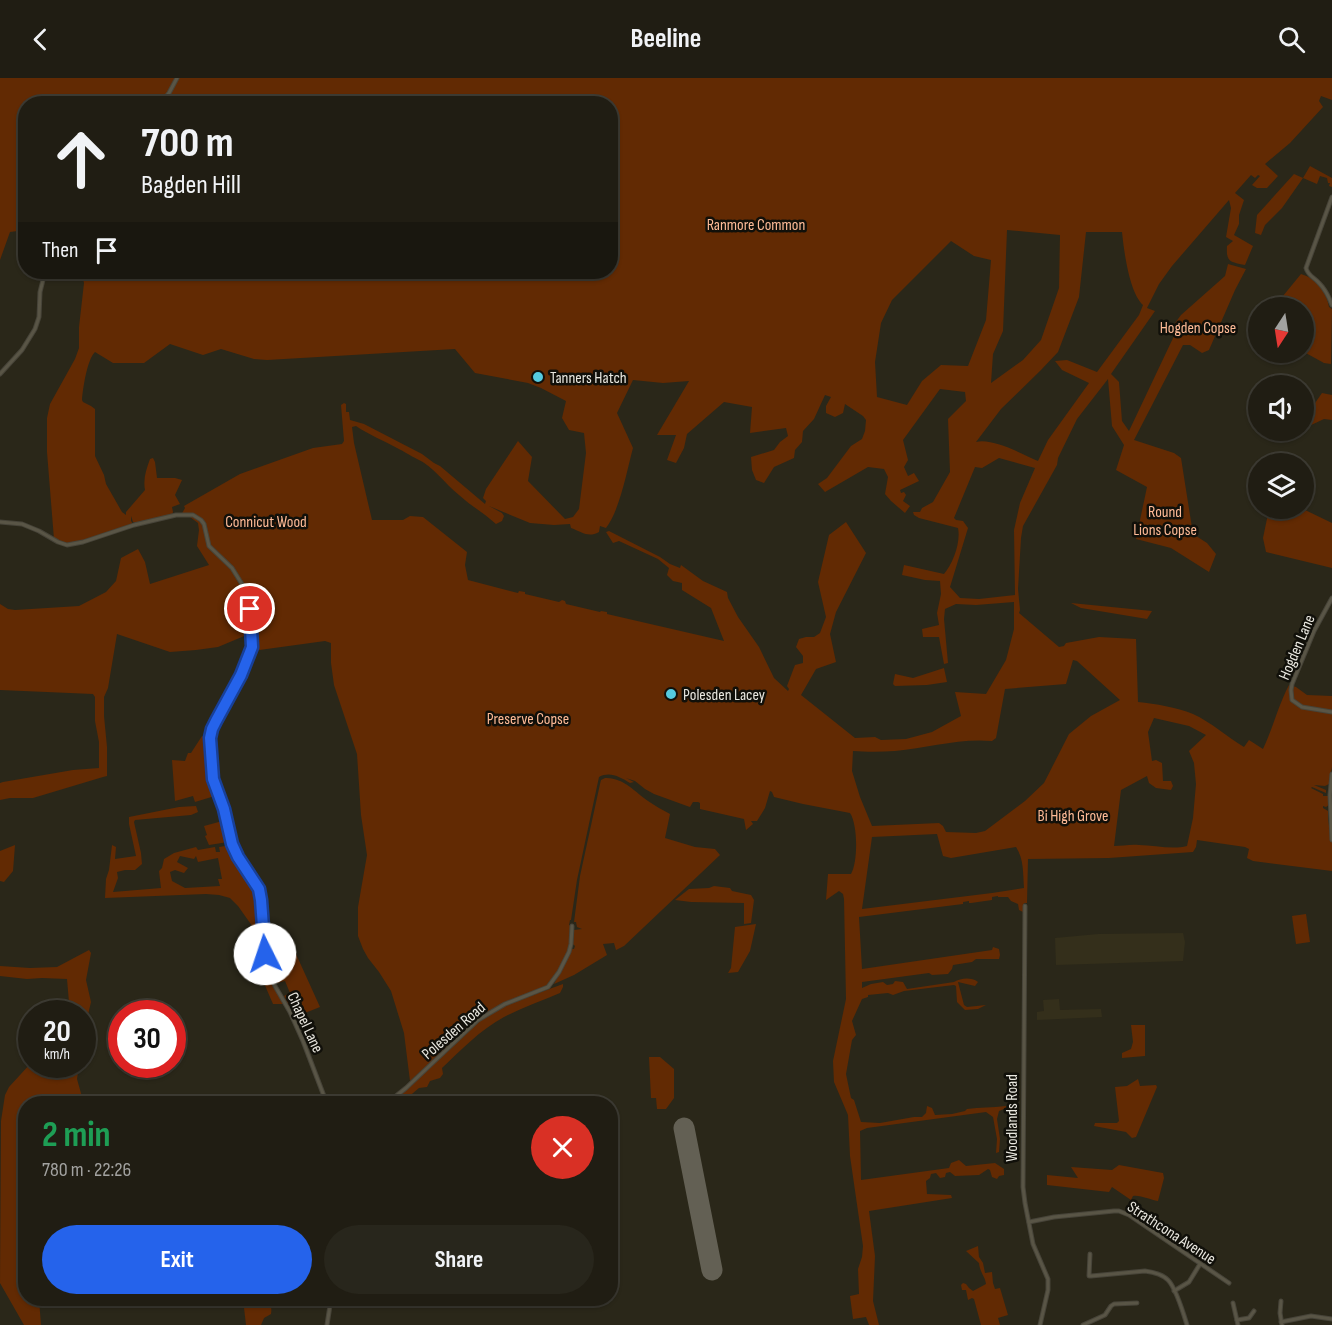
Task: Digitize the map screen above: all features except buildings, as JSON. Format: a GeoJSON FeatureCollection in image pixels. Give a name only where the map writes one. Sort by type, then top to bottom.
{"type":"FeatureCollection","features":[{"type":"Feature","properties":{"kind":"street"},"geometry":{"type":"LineString","coordinates":[[167,96],[177,78]]}},
{"type":"Feature","properties":{"kind":"street"},"geometry":{"type":"LineString","coordinates":[[1332,197],[1306,268],[1307,273],[1323,287],[1332,305]]}},
{"type":"Feature","properties":{"kind":"street"},"geometry":{"type":"LineString","coordinates":[[0,374],[22,350],[35,329],[39,317],[43,279]]}},
{"type":"Feature","properties":{"kind":"street","name":"Chapel Lane"},"geometry":{"type":"LineString","coordinates":[[0,522],[22,524],[67,545],[134,525],[183,514],[193,515],[204,524],[209,546],[232,568],[245,589],[250,609],[252,647],[241,675],[212,729],[210,738],[213,779],[224,809],[232,844],[259,889],[265,954],[269,972],[299,1031],[324,1096]]}},
{"type":"Feature","properties":{"kind":"street","name":"Hogden Lane"},"geometry":{"type":"LineString","coordinates":[[1332,598],[1314,631],[1291,690],[1292,700],[1302,707],[1332,712]]}},
{"type":"Feature","properties":{"kind":"street"},"geometry":{"type":"LineString","coordinates":[[1332,774],[1330,795],[1332,840]]}},
{"type":"Feature","properties":{"kind":"street","name":"Woodlands Road"},"geometry":{"type":"LineString","coordinates":[[1025,906],[1023,1187],[1035,1250],[1048,1279],[1048,1290],[1040,1325]]}},
{"type":"Feature","properties":{"kind":"street","name":"Polesden Road"},"geometry":{"type":"LineString","coordinates":[[395,1096],[488,1013],[515,999],[548,987],[569,952],[572,926]]}},
{"type":"Feature","properties":{"kind":"street","name":"Strathcona Avenue"},"geometry":{"type":"LineString","coordinates":[[1029,1222],[1054,1217],[1119,1211],[1130,1215],[1229,1284]]}},
{"type":"Feature","properties":{"kind":"street"},"geometry":{"type":"LineString","coordinates":[[1090,1254],[1089,1276],[1151,1272],[1167,1279],[1187,1325]]}},
{"type":"Feature","properties":{"kind":"street"},"geometry":{"type":"LineString","coordinates":[[1174,1291],[1189,1282],[1200,1264]]}},
{"type":"Feature","properties":{"kind":"street"},"geometry":{"type":"LineString","coordinates":[[1281,1300],[1279,1308],[1282,1323],[1311,1316],[1332,1319]]}},
{"type":"Feature","properties":{"kind":"street"},"geometry":{"type":"LineString","coordinates":[[1083,1325],[1105,1315],[1114,1304],[1137,1303]]}},
{"type":"Feature","properties":{"kind":"street"},"geometry":{"type":"LineString","coordinates":[[1233,1303],[1237,1323],[1248,1318],[1254,1311]]}},
{"type":"Feature","properties":{"kind":"street"},"geometry":{"type":"LineString","coordinates":[[327,1325],[330,1306]]}},
{"type":"Feature","properties":{"kind":"street"},"geometry":{"type":"LineString","coordinates":[[1248,1318],[1251,1323]]}},
{"type":"Feature","properties":{"kind":"shaded area"},"geometry":{"type":"Polygon","coordinates":[[[1183,933],[1185,942],[1183,961],[1056,965],[1055,938],[1098,934],[1183,933]]]}},
{"type":"Feature","properties":{"kind":"shaded area"},"geometry":{"type":"Polygon","coordinates":[[[1059,999],[1060,1010],[1101,1009],[1102,1017],[1037,1020],[1037,1012],[1044,1011],[1043,1000],[1059,999]]]}},
{"type":"Feature","properties":{"kind":"green space"},"geometry":{"type":"Polygon","coordinates":[[[0,78],[1332,78],[1332,100],[1321,96],[1319,101],[1323,107],[1290,143],[1265,164],[1278,176],[1267,188],[1257,188],[1252,185],[1260,176],[1255,178],[1251,175],[1235,193],[1244,200],[1234,235],[1253,246],[1245,265],[1232,262],[1227,255],[1227,246],[1233,241],[1226,237],[1231,208],[1229,200],[1159,284],[1147,308],[1155,311],[1111,374],[1119,382],[1122,421],[1129,431],[1174,336],[1171,331],[1172,327],[1181,315],[1225,276],[1228,264],[1246,269],[1209,350],[1202,353],[1190,345],[1183,345],[1134,440],[1174,453],[1181,458],[1193,534],[1207,543],[1216,554],[1209,572],[1171,548],[1136,539],[1147,487],[1116,470],[1124,445],[1112,426],[1108,379],[1077,419],[1058,458],[1057,465],[1023,526],[1018,589],[1019,613],[1059,647],[1066,643],[1099,637],[1136,639],[1138,702],[1180,709],[1193,714],[1244,747],[1249,740],[1263,749],[1289,685],[1307,695],[1332,696],[1332,767],[1329,784],[1314,785],[1326,790],[1326,793],[1311,788],[1323,796],[1329,796],[1329,805],[1323,808],[1328,811],[1329,826],[1332,827],[1332,871],[1253,861],[1247,858],[1249,849],[1245,847],[1197,840],[1193,852],[1109,858],[1028,859],[1027,903],[1024,903],[1023,912],[1019,910],[1018,904],[1008,897],[998,896],[992,897],[992,900],[971,903],[969,901],[963,904],[859,917],[862,969],[992,950],[993,947],[999,949],[1000,955],[999,959],[976,959],[972,962],[953,965],[948,974],[932,975],[929,973],[862,982],[862,988],[883,982],[887,985],[895,981],[903,982],[907,989],[963,979],[975,980],[978,982],[975,986],[958,982],[964,1005],[967,1007],[986,1005],[978,1009],[965,1010],[957,1002],[954,985],[904,991],[893,995],[888,993],[868,995],[862,999],[852,1021],[856,1035],[852,1040],[846,1074],[851,1098],[854,1100],[861,1122],[880,1123],[922,1117],[926,1113],[927,1106],[932,1108],[935,1115],[952,1114],[972,1108],[1006,1106],[1006,1108],[999,1111],[997,1119],[1000,1139],[999,1152],[996,1153],[997,1139],[993,1117],[986,1112],[867,1128],[860,1131],[861,1180],[949,1168],[951,1163],[959,1160],[966,1166],[995,1163],[1004,1169],[1004,1175],[997,1179],[992,1177],[988,1169],[979,1175],[955,1176],[950,1172],[940,1178],[936,1173],[931,1174],[926,1181],[927,1194],[951,1195],[952,1198],[869,1211],[875,1256],[873,1301],[879,1325],[869,1325],[866,1317],[853,1319],[850,1296],[859,1294],[858,1269],[863,1246],[850,1156],[848,1115],[834,1082],[833,1061],[846,999],[843,894],[839,891],[826,900],[828,874],[851,874],[853,868],[856,834],[850,813],[774,797],[770,791],[765,808],[757,821],[751,821],[753,824],[746,830],[744,819],[700,809],[698,802],[693,802],[690,807],[654,794],[635,781],[626,778],[634,782],[630,783],[611,775],[599,777],[569,925],[571,926],[570,946],[560,969],[543,988],[508,1001],[482,1016],[410,1081],[404,1033],[391,991],[368,958],[358,936],[358,907],[367,855],[361,815],[357,754],[334,685],[331,643],[325,641],[253,651],[249,649],[249,634],[218,647],[170,652],[117,634],[108,688],[104,697],[107,776],[33,798],[0,800],[0,783],[3,782],[99,768],[99,742],[93,694],[0,690],[0,604],[15,610],[79,606],[106,592],[116,581],[121,558],[138,549],[145,562],[150,584],[209,565],[197,546],[198,523],[190,517],[180,517],[184,506],[240,474],[313,448],[342,444],[344,441],[341,405],[344,403],[350,420],[364,424],[422,454],[485,504],[486,501],[483,498],[486,489],[518,441],[532,457],[528,481],[565,519],[573,517],[579,509],[586,453],[584,433],[569,430],[562,418],[566,401],[528,383],[475,373],[455,349],[267,360],[254,359],[221,349],[203,355],[170,344],[144,363],[113,363],[95,352],[84,382],[82,400],[95,409],[95,456],[106,484],[122,512],[126,515],[126,512],[145,490],[146,471],[150,459],[153,458],[157,478],[182,480],[175,495],[180,504],[172,507],[172,515],[137,523],[133,522],[131,516],[131,521],[134,525],[71,545],[54,539],[47,452],[47,418],[50,404],[79,348],[83,279],[618,279],[618,96],[18,96],[18,231],[10,232],[0,260],[0,78]],[[1007,230],[1003,331],[993,354],[991,383],[1023,360],[1041,340],[1059,288],[1060,235],[1007,230]],[[1086,232],[1079,297],[1058,352],[1001,409],[976,442],[999,444],[1038,461],[1048,440],[1089,383],[1062,370],[1055,361],[1067,360],[1097,372],[1139,315],[1143,305],[1131,281],[1122,232],[1086,232]],[[951,241],[892,300],[881,323],[875,362],[877,397],[907,405],[922,381],[941,365],[968,366],[986,320],[991,260],[974,256],[951,241]],[[633,380],[617,413],[633,448],[615,511],[606,528],[600,526],[599,532],[595,534],[582,533],[571,528],[570,524],[530,523],[489,506],[504,516],[502,521],[496,524],[454,491],[423,462],[356,426],[352,427],[354,443],[372,520],[403,520],[410,516],[423,517],[467,552],[465,565],[468,580],[559,602],[562,600],[566,604],[724,641],[711,608],[682,590],[682,583],[673,581],[667,575],[669,568],[658,559],[619,541],[613,543],[606,532],[609,531],[670,564],[680,568],[681,565],[703,581],[727,592],[738,617],[759,647],[774,678],[788,691],[787,686],[795,665],[803,663],[803,656],[796,647],[799,639],[814,637],[820,633],[826,617],[818,582],[829,535],[846,522],[866,553],[836,612],[830,634],[836,662],[816,669],[801,695],[855,738],[875,737],[881,740],[906,739],[932,732],[961,716],[955,692],[986,694],[1006,660],[1014,629],[1014,602],[956,604],[945,609],[948,663],[944,664],[939,637],[923,637],[922,629],[939,625],[937,613],[941,594],[940,581],[902,575],[904,565],[944,574],[955,552],[958,528],[919,518],[913,512],[920,512],[922,508],[933,502],[950,472],[948,419],[966,401],[965,392],[940,389],[903,440],[908,460],[904,467],[908,476],[914,473],[919,481],[900,490],[906,495],[903,501],[910,506],[905,513],[885,494],[888,477],[884,469],[868,467],[825,492],[818,484],[827,478],[851,446],[862,439],[865,431],[866,420],[845,404],[843,413],[835,417],[826,413],[826,406],[831,397],[825,395],[814,419],[803,431],[802,442],[795,450],[794,458],[774,467],[764,483],[756,480],[751,457],[774,450],[788,436],[786,428],[750,433],[752,407],[724,402],[687,434],[684,448],[676,463],[667,460],[676,435],[657,435],[689,381],[663,383],[633,380]],[[999,458],[982,468],[975,467],[954,518],[963,521],[968,528],[950,587],[960,598],[979,599],[1015,595],[1014,530],[1020,503],[1035,468],[999,458]],[[1073,660],[1066,684],[1005,689],[996,738],[992,741],[956,742],[895,751],[853,751],[852,771],[872,826],[939,823],[946,832],[985,831],[1025,801],[1044,783],[1069,734],[1091,716],[1120,700],[1077,661],[1073,660]],[[1154,718],[1148,732],[1152,761],[1162,763],[1163,781],[1171,781],[1173,786],[1171,790],[1156,788],[1149,783],[1147,776],[1121,790],[1114,846],[1175,848],[1187,846],[1193,818],[1196,784],[1194,763],[1189,751],[1206,735],[1189,726],[1154,718]],[[937,834],[872,837],[862,909],[1024,888],[1023,867],[1016,847],[951,858],[943,856],[937,834]]]}},
{"type":"Feature","properties":{"kind":"green space"},"geometry":{"type":"Polygon","coordinates":[[[1310,166],[1332,178],[1332,187],[1329,186],[1327,178],[1320,176],[1317,184],[1303,178],[1310,166]]]}},
{"type":"Feature","properties":{"kind":"green space"},"geometry":{"type":"Polygon","coordinates":[[[1294,174],[1303,178],[1282,208],[1265,225],[1261,235],[1255,233],[1257,215],[1294,174]]]}},
{"type":"Feature","properties":{"kind":"green space"},"geometry":{"type":"Polygon","coordinates":[[[1301,274],[1320,287],[1332,309],[1331,364],[1314,358],[1314,297],[1282,297],[1301,274]]]}},
{"type":"Feature","properties":{"kind":"green space"},"geometry":{"type":"Polygon","coordinates":[[[1322,393],[1332,395],[1332,420],[1324,419],[1314,424],[1314,405],[1322,393]]]}},
{"type":"Feature","properties":{"kind":"green space"},"geometry":{"type":"Polygon","coordinates":[[[1314,514],[1332,523],[1332,568],[1266,552],[1263,538],[1267,519],[1314,519],[1314,514]]]}},
{"type":"Feature","properties":{"kind":"green space"},"geometry":{"type":"Polygon","coordinates":[[[1071,603],[1152,611],[1147,619],[1081,608],[1071,603]]]}},
{"type":"Feature","properties":{"kind":"green space"},"geometry":{"type":"Polygon","coordinates":[[[944,668],[947,682],[927,685],[895,686],[893,684],[895,674],[913,678],[944,668]]]}},
{"type":"Feature","properties":{"kind":"green space"},"geometry":{"type":"Polygon","coordinates":[[[202,736],[208,739],[210,753],[206,773],[207,776],[211,776],[218,795],[195,802],[193,796],[175,801],[172,760],[185,761],[188,753],[191,753],[202,736]]]}},
{"type":"Feature","properties":{"kind":"green space"},"geometry":{"type":"Polygon","coordinates":[[[605,778],[623,782],[670,814],[665,838],[695,847],[715,849],[720,855],[624,946],[616,950],[614,943],[603,944],[607,955],[554,984],[574,949],[574,930],[582,929],[574,922],[580,876],[601,780],[605,778]]]}},
{"type":"Feature","properties":{"kind":"green space"},"geometry":{"type":"Polygon","coordinates":[[[196,806],[198,812],[191,815],[135,820],[142,864],[135,870],[117,872],[118,878],[113,892],[161,888],[159,871],[164,859],[174,853],[196,847],[198,850],[215,847],[216,852],[220,852],[219,847],[231,845],[257,886],[265,960],[284,1004],[273,1004],[257,967],[255,930],[230,898],[206,894],[105,898],[112,845],[116,847],[115,859],[136,856],[129,817],[196,806]],[[180,856],[177,862],[188,868],[184,873],[175,870],[170,872],[172,881],[185,888],[220,886],[218,879],[222,879],[218,858],[198,862],[196,856],[194,859],[180,856]]]}},
{"type":"Feature","properties":{"kind":"green space"},"geometry":{"type":"Polygon","coordinates":[[[226,820],[228,842],[209,845],[204,826],[226,820]]]}},
{"type":"Feature","properties":{"kind":"green space"},"geometry":{"type":"Polygon","coordinates":[[[15,845],[13,871],[4,882],[0,881],[0,851],[15,845]]]}},
{"type":"Feature","properties":{"kind":"green space"},"geometry":{"type":"Polygon","coordinates":[[[714,886],[730,888],[732,891],[751,895],[754,900],[751,923],[744,924],[744,903],[675,900],[689,889],[714,886]]]}},
{"type":"Feature","properties":{"kind":"green space"},"geometry":{"type":"Polygon","coordinates":[[[1306,914],[1310,942],[1296,944],[1292,916],[1306,914]]]}},
{"type":"Feature","properties":{"kind":"green space"},"geometry":{"type":"Polygon","coordinates":[[[756,924],[750,951],[738,972],[728,973],[731,968],[735,927],[756,924]]]}},
{"type":"Feature","properties":{"kind":"green space"},"geometry":{"type":"Polygon","coordinates":[[[291,943],[320,1007],[295,1017],[284,996],[290,993],[285,981],[277,983],[271,972],[268,954],[291,943]]]}},
{"type":"Feature","properties":{"kind":"green space"},"geometry":{"type":"Polygon","coordinates":[[[89,950],[91,953],[86,980],[91,1000],[69,1000],[67,979],[0,976],[0,966],[57,967],[89,950]]]}},
{"type":"Feature","properties":{"kind":"green space"},"geometry":{"type":"Polygon","coordinates":[[[563,984],[560,993],[511,1014],[487,1028],[442,1068],[443,1074],[440,1078],[430,1081],[427,1087],[419,1088],[410,1096],[397,1096],[480,1020],[506,1005],[563,984]]]}},
{"type":"Feature","properties":{"kind":"green space"},"geometry":{"type":"Polygon","coordinates":[[[1131,1025],[1145,1025],[1145,1056],[1122,1058],[1122,1053],[1131,1049],[1133,1042],[1131,1025]]]}},
{"type":"Feature","properties":{"kind":"green space"},"geometry":{"type":"Polygon","coordinates":[[[649,1057],[660,1057],[674,1069],[674,1098],[666,1109],[657,1109],[656,1098],[651,1098],[649,1057]]]}},
{"type":"Feature","properties":{"kind":"green space"},"geometry":{"type":"Polygon","coordinates":[[[18,1077],[77,1078],[82,1096],[18,1096],[18,1306],[40,1306],[41,1325],[24,1325],[0,1283],[1,1121],[5,1095],[18,1077]]]}},
{"type":"Feature","properties":{"kind":"green space"},"geometry":{"type":"Polygon","coordinates":[[[1138,1079],[1140,1086],[1156,1085],[1157,1087],[1136,1137],[1132,1138],[1126,1132],[1094,1126],[1095,1123],[1117,1123],[1119,1121],[1115,1087],[1127,1086],[1138,1079]]]}},
{"type":"Feature","properties":{"kind":"green space"},"geometry":{"type":"Polygon","coordinates":[[[1119,1165],[1163,1173],[1164,1178],[1158,1201],[1136,1196],[1133,1196],[1131,1200],[1112,1187],[1109,1192],[1047,1185],[1047,1175],[1078,1178],[1071,1167],[1112,1170],[1119,1165]]]}},
{"type":"Feature","properties":{"kind":"green space"},"geometry":{"type":"Polygon","coordinates":[[[978,1246],[985,1273],[992,1272],[995,1289],[1000,1288],[1008,1315],[998,1318],[1000,1325],[981,1325],[974,1299],[968,1300],[966,1290],[962,1290],[963,1283],[973,1291],[986,1284],[979,1263],[966,1251],[978,1246]]]}},
{"type":"Feature","properties":{"kind":"green space"},"geometry":{"type":"Polygon","coordinates":[[[244,1306],[271,1306],[271,1314],[264,1318],[261,1325],[246,1325],[244,1306]]]}},
{"type":"Feature","properties":{"kind":"runway"},"geometry":{"type":"LineString","coordinates":[[684,1128],[712,1270]]}},
{"type":"Feature","properties":{"kind":"place","name":"Tanners Hatch"},"geometry":{"type":"Point","coordinates":[538,377]}},
{"type":"Feature","properties":{"kind":"place","name":"Polesden Lacey"},"geometry":{"type":"Point","coordinates":[671,694]}},
{"type":"Feature","properties":{"kind":"route"},"geometry":{"type":"LineString","coordinates":[[250,609],[252,647],[241,675],[212,729],[210,738],[213,779],[224,809],[232,844],[259,889],[265,954]]}},
{"type":"Feature","properties":{"kind":"park label","name":"Ranmore Common"},"geometry":{"type":"Point","coordinates":[756,224]}},
{"type":"Feature","properties":{"kind":"park label","name":"Hogden Copse"},"geometry":{"type":"Point","coordinates":[1198,327]}},
{"type":"Feature","properties":{"kind":"park label","name":"Round Lions Copse"},"geometry":{"type":"Point","coordinates":[1165,520]}},
{"type":"Feature","properties":{"kind":"park label","name":"Connicut Wood"},"geometry":{"type":"Point","coordinates":[266,521]}},
{"type":"Feature","properties":{"kind":"park label","name":"Preserve Copse"},"geometry":{"type":"Point","coordinates":[528,718]}},
{"type":"Feature","properties":{"kind":"park label","name":"Bi High Grove"},"geometry":{"type":"Point","coordinates":[1073,815]}}]}
